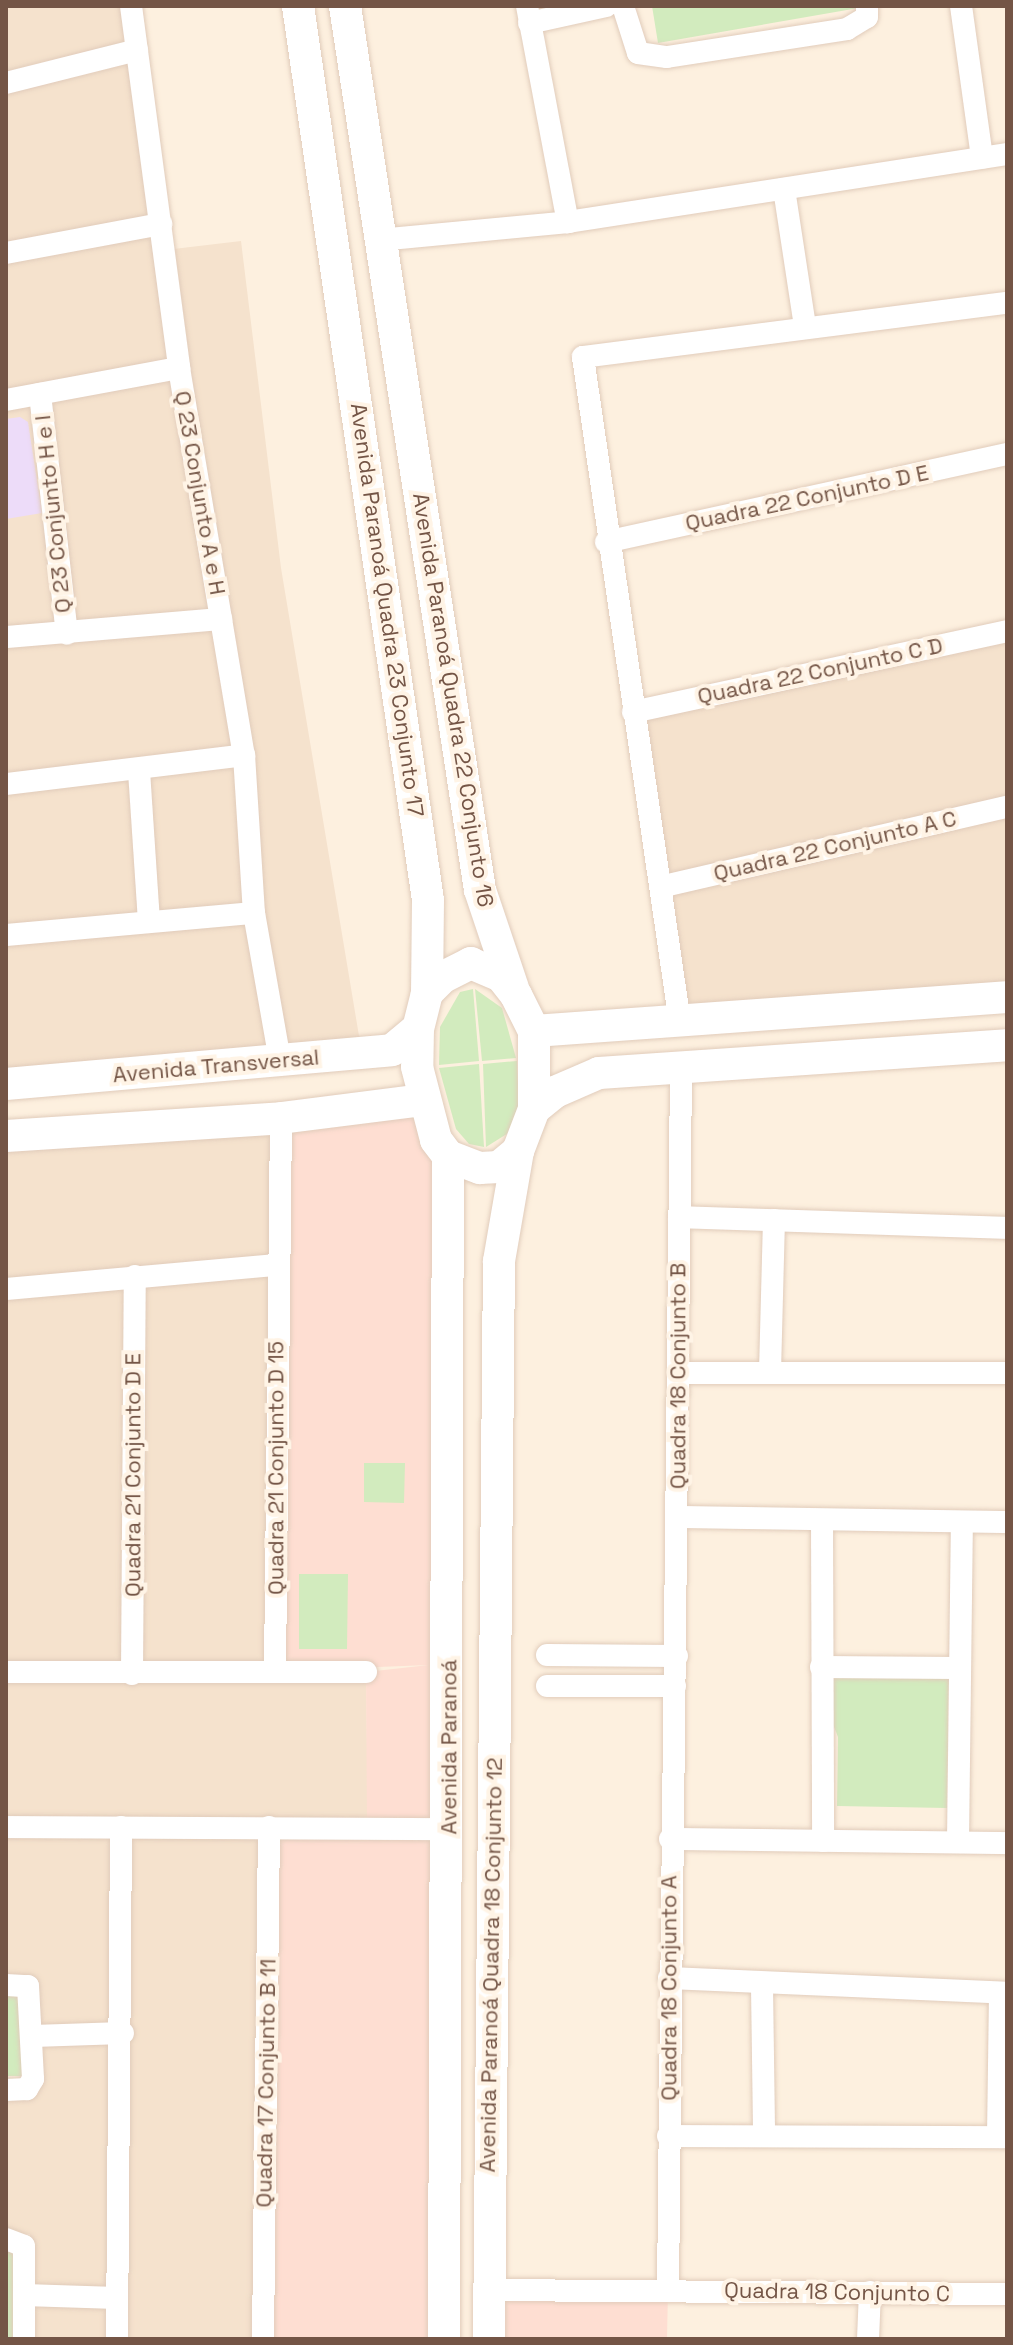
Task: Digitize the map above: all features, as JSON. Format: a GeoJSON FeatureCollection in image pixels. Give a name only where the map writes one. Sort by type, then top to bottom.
{"type":"FeatureCollection","features":[{"type":"Feature","properties":{"kind":"street","name":"Q 23 Conjunto A e H"},"geometry":{"type":"LineString","coordinates":[[131,6],[179,368],[244,755],[254,913],[280,1061]]}},
{"type":"Feature","properties":{"kind":"street","name":"Avenida Paranoá Quadra 23 Conjunto 17"},"geometry":{"type":"LineString","coordinates":[[298,6],[428,900],[427,993]]}},
{"type":"Feature","properties":{"kind":"street","name":"Avenida Paranoá Quadra 22 Conjunto 16"},"geometry":{"type":"LineString","coordinates":[[345,6],[480,890],[497,952],[516,995]]}},
{"type":"Feature","properties":{"kind":"street"},"geometry":{"type":"LineString","coordinates":[[568,222],[528,14],[606,6]]}},
{"type":"Feature","properties":{"kind":"street"},"geometry":{"type":"LineString","coordinates":[[623,6],[638,53],[667,57],[847,29],[867,17],[867,6]]}},
{"type":"Feature","properties":{"kind":"street"},"geometry":{"type":"LineString","coordinates":[[961,6],[982,158]]}},
{"type":"Feature","properties":{"kind":"street"},"geometry":{"type":"LineString","coordinates":[[6,83],[137,50]]}},
{"type":"Feature","properties":{"kind":"street"},"geometry":{"type":"LineString","coordinates":[[379,240],[568,222],[1007,154]]}},
{"type":"Feature","properties":{"kind":"street"},"geometry":{"type":"LineString","coordinates":[[324,187],[359,198],[372,186]]}},
{"type":"Feature","properties":{"kind":"street"},"geometry":{"type":"LineString","coordinates":[[784,189],[805,327]]}},
{"type":"Feature","properties":{"kind":"street"},"geometry":{"type":"LineString","coordinates":[[6,253],[161,224]]}},
{"type":"Feature","properties":{"kind":"street"},"geometry":{"type":"LineString","coordinates":[[680,1023],[664,886],[606,542],[583,357],[805,327],[1006,307]]}},
{"type":"Feature","properties":{"kind":"street"},"geometry":{"type":"LineString","coordinates":[[353,368],[385,360],[400,366]]}},
{"type":"Feature","properties":{"kind":"street"},"geometry":{"type":"LineString","coordinates":[[6,400],[179,368]]}},
{"type":"Feature","properties":{"kind":"street","name":"Q 23 Conjunto H e I"},"geometry":{"type":"LineString","coordinates":[[40,394],[67,633]]}},
{"type":"Feature","properties":{"kind":"street","name":"Quadra 22 Conjunto D E"},"geometry":{"type":"LineString","coordinates":[[606,542],[1007,454]]}},
{"type":"Feature","properties":{"kind":"street"},"geometry":{"type":"LineString","coordinates":[[6,637],[221,619]]}},
{"type":"Feature","properties":{"kind":"street","name":"Quadra 22 Conjunto C D"},"geometry":{"type":"LineString","coordinates":[[633,712],[1007,631]]}},
{"type":"Feature","properties":{"kind":"street"},"geometry":{"type":"LineString","coordinates":[[6,784],[139,771],[244,755]]}},
{"type":"Feature","properties":{"kind":"street"},"geometry":{"type":"LineString","coordinates":[[139,771],[149,920]]}},
{"type":"Feature","properties":{"kind":"street","name":"Quadra 22 Conjunto A C"},"geometry":{"type":"LineString","coordinates":[[664,886],[1007,807]]}},
{"type":"Feature","properties":{"kind":"street"},"geometry":{"type":"LineString","coordinates":[[6,935],[254,913]]}},
{"type":"Feature","properties":{"kind":"street"},"geometry":{"type":"LineString","coordinates":[[471,963],[501,976],[516,995],[534,1031],[534,1109],[518,1151],[490,1168],[448,1156],[436,1140],[424,1100],[418,1028],[427,993],[443,977],[471,963]]}},
{"type":"Feature","properties":{"kind":"street"},"geometry":{"type":"LineString","coordinates":[[534,1031],[680,1023],[1007,997]]}},
{"type":"Feature","properties":{"kind":"street"},"geometry":{"type":"LineString","coordinates":[[917,1004],[903,1022],[905,1037],[924,1051]]}},
{"type":"Feature","properties":{"kind":"street"},"geometry":{"type":"LineString","coordinates":[[851,1056],[872,1048],[879,1026],[873,1017],[852,1009]]}},
{"type":"Feature","properties":{"kind":"street","name":"Avenida Transversal"},"geometry":{"type":"LineString","coordinates":[[7,1085],[392,1050],[418,1028]]}},
{"type":"Feature","properties":{"kind":"street"},"geometry":{"type":"LineString","coordinates":[[534,1109],[555,1092],[599,1073],[1007,1045]]}},
{"type":"Feature","properties":{"kind":"street","name":"Quadra 18 Conjunto B"},"geometry":{"type":"LineString","coordinates":[[675,1686],[680,1066]]}},
{"type":"Feature","properties":{"kind":"street"},"geometry":{"type":"LineString","coordinates":[[10,1133],[281,1118],[424,1100]]}},
{"type":"Feature","properties":{"kind":"street","name":"Quadra 21 Conjunto D 15"},"geometry":{"type":"LineString","coordinates":[[275,1671],[277,1265],[281,1118]]}},
{"type":"Feature","properties":{"kind":"street","name":"Avenida Paranoá Quadra 18 Conjunto 12"},"geometry":{"type":"LineString","coordinates":[[489,2339],[499,1261],[518,1151]]}},
{"type":"Feature","properties":{"kind":"street","name":"Avenida Paranoá"},"geometry":{"type":"LineString","coordinates":[[444,2339],[444,2126],[448,2050],[448,1156]]}},
{"type":"Feature","properties":{"kind":"street"},"geometry":{"type":"LineString","coordinates":[[679,1217],[1007,1228]]}},
{"type":"Feature","properties":{"kind":"street"},"geometry":{"type":"LineString","coordinates":[[770,1372],[774,1220]]}},
{"type":"Feature","properties":{"kind":"street"},"geometry":{"type":"LineString","coordinates":[[6,1289],[277,1265]]}},
{"type":"Feature","properties":{"kind":"street","name":"Quadra 21 Conjunto D E"},"geometry":{"type":"LineString","coordinates":[[132,1674],[135,1276]]}},
{"type":"Feature","properties":{"kind":"street"},"geometry":{"type":"LineString","coordinates":[[678,1373],[1007,1373]]}},
{"type":"Feature","properties":{"kind":"street"},"geometry":{"type":"LineString","coordinates":[[677,1517],[1007,1522]]}},
{"type":"Feature","properties":{"kind":"street"},"geometry":{"type":"LineString","coordinates":[[822,1521],[823,1841]]}},
{"type":"Feature","properties":{"kind":"street"},"geometry":{"type":"LineString","coordinates":[[958,1842],[962,1522]]}},
{"type":"Feature","properties":{"kind":"street"},"geometry":{"type":"LineString","coordinates":[[547,1655],[677,1656]]}},
{"type":"Feature","properties":{"kind":"street"},"geometry":{"type":"LineString","coordinates":[[821,1667],[958,1668]]}},
{"type":"Feature","properties":{"kind":"street"},"geometry":{"type":"LineString","coordinates":[[6,1672],[366,1672]]}},
{"type":"Feature","properties":{"kind":"street"},"geometry":{"type":"LineString","coordinates":[[547,1686],[675,1686]]}},
{"type":"Feature","properties":{"kind":"street","name":"Quadra 18 Conjunto A"},"geometry":{"type":"LineString","coordinates":[[668,2291],[670,1839],[675,1686]]}},
{"type":"Feature","properties":{"kind":"street"},"geometry":{"type":"LineString","coordinates":[[6,1827],[448,1829]]}},
{"type":"Feature","properties":{"kind":"street"},"geometry":{"type":"LineString","coordinates":[[117,2339],[123,2033],[121,1827]]}},
{"type":"Feature","properties":{"kind":"street","name":"Quadra 17 Conjunto B 11"},"geometry":{"type":"LineString","coordinates":[[263,2339],[269,1827]]}},
{"type":"Feature","properties":{"kind":"street"},"geometry":{"type":"LineString","coordinates":[[670,1839],[1007,1843]]}},
{"type":"Feature","properties":{"kind":"street"},"geometry":{"type":"LineString","coordinates":[[668,2136],[764,2133],[1003,2137],[1004,1993],[762,1986],[669,1978]]}},
{"type":"Feature","properties":{"kind":"street"},"geometry":{"type":"LineString","coordinates":[[6,1985],[28,1986],[33,2036],[33,2079],[27,2089],[6,2090]]}},
{"type":"Feature","properties":{"kind":"street"},"geometry":{"type":"LineString","coordinates":[[762,1986],[764,2133]]}},
{"type":"Feature","properties":{"kind":"street"},"geometry":{"type":"LineString","coordinates":[[33,2036],[123,2033]]}},
{"type":"Feature","properties":{"kind":"street"},"geometry":{"type":"LineString","coordinates":[[448,2050],[454,2062],[477,2070],[492,2047]]}},
{"type":"Feature","properties":{"kind":"street"},"geometry":{"type":"LineString","coordinates":[[444,2126],[455,2112],[471,2109],[489,2133]]}},
{"type":"Feature","properties":{"kind":"street"},"geometry":{"type":"LineString","coordinates":[[6,2239],[24,2246],[24,2339]]}},
{"type":"Feature","properties":{"kind":"street","name":"Quadra 18 Conjunto C"},"geometry":{"type":"LineString","coordinates":[[489,2290],[1007,2294]]}},
{"type":"Feature","properties":{"kind":"street"},"geometry":{"type":"LineString","coordinates":[[868,2339],[870,2292]]}},
{"type":"Feature","properties":{"kind":"street"},"geometry":{"type":"LineString","coordinates":[[24,2295],[117,2298]]}},
{"type":"Feature","properties":{"kind":"shaded area"},"geometry":{"type":"Polygon","coordinates":[[[6,6],[131,6],[165,250],[241,241],[281,568],[362,1054],[6,1086],[6,6]]]}},
{"type":"Feature","properties":{"kind":"shaded area"},"geometry":{"type":"Polygon","coordinates":[[[20,417],[28,422],[42,513],[6,519],[6,419],[20,417]]]}},
{"type":"Feature","properties":{"kind":"shaded area"},"geometry":{"type":"Polygon","coordinates":[[[1007,631],[1007,998],[680,1023],[633,712],[1007,631]]]}},
{"type":"Feature","properties":{"kind":"shaded area"},"geometry":{"type":"Polygon","coordinates":[[[426,1095],[448,1150],[443,2339],[263,2339],[269,1827],[367,1828],[366,1672],[429,1665],[275,1671],[281,1118],[426,1095]]]}},
{"type":"Feature","properties":{"kind":"shaded area"},"geometry":{"type":"Polygon","coordinates":[[[281,1118],[366,1672],[368,1827],[263,2339],[30,2339],[30,2234],[6,2233],[6,2093],[36,2093],[6,1978],[6,1134],[281,1118]]]}},
{"type":"Feature","properties":{"kind":"shaded area"},"geometry":{"type":"Polygon","coordinates":[[[496,2289],[668,2291],[667,2339],[495,2339],[496,2289]]]}},
{"type":"Feature","properties":{"kind":"green space"},"geometry":{"type":"Polygon","coordinates":[[[652,6],[870,6],[658,43],[652,6]]]}},
{"type":"Feature","properties":{"kind":"green space"},"geometry":{"type":"Polygon","coordinates":[[[473,989],[479,1061],[439,1065],[440,1027],[460,992],[473,989]]]}},
{"type":"Feature","properties":{"kind":"green space"},"geometry":{"type":"Polygon","coordinates":[[[475,989],[502,1008],[516,1058],[482,1061],[475,989]]]}},
{"type":"Feature","properties":{"kind":"green space"},"geometry":{"type":"Polygon","coordinates":[[[517,1061],[519,1108],[510,1132],[486,1147],[483,1064],[517,1061]]]}},
{"type":"Feature","properties":{"kind":"green space"},"geometry":{"type":"Polygon","coordinates":[[[479,1064],[484,1147],[469,1144],[456,1129],[439,1068],[479,1064]]]}},
{"type":"Feature","properties":{"kind":"green space"},"geometry":{"type":"Polygon","coordinates":[[[364,1463],[405,1463],[404,1503],[364,1502],[364,1463]]]}},
{"type":"Feature","properties":{"kind":"green space"},"geometry":{"type":"Polygon","coordinates":[[[299,1574],[348,1574],[347,1649],[299,1649],[299,1574]]]}},
{"type":"Feature","properties":{"kind":"green space"},"geometry":{"type":"Polygon","coordinates":[[[830,1672],[949,1674],[947,1808],[837,1806],[838,1737],[829,1714],[830,1672]]]}},
{"type":"Feature","properties":{"kind":"green space"},"geometry":{"type":"Polygon","coordinates":[[[6,1990],[33,1990],[36,2076],[6,2076],[6,1990]]]}},
{"type":"Feature","properties":{"kind":"green space"},"geometry":{"type":"Polygon","coordinates":[[[6,2245],[19,2245],[21,2338],[6,2339],[6,2245]]]}}]}
